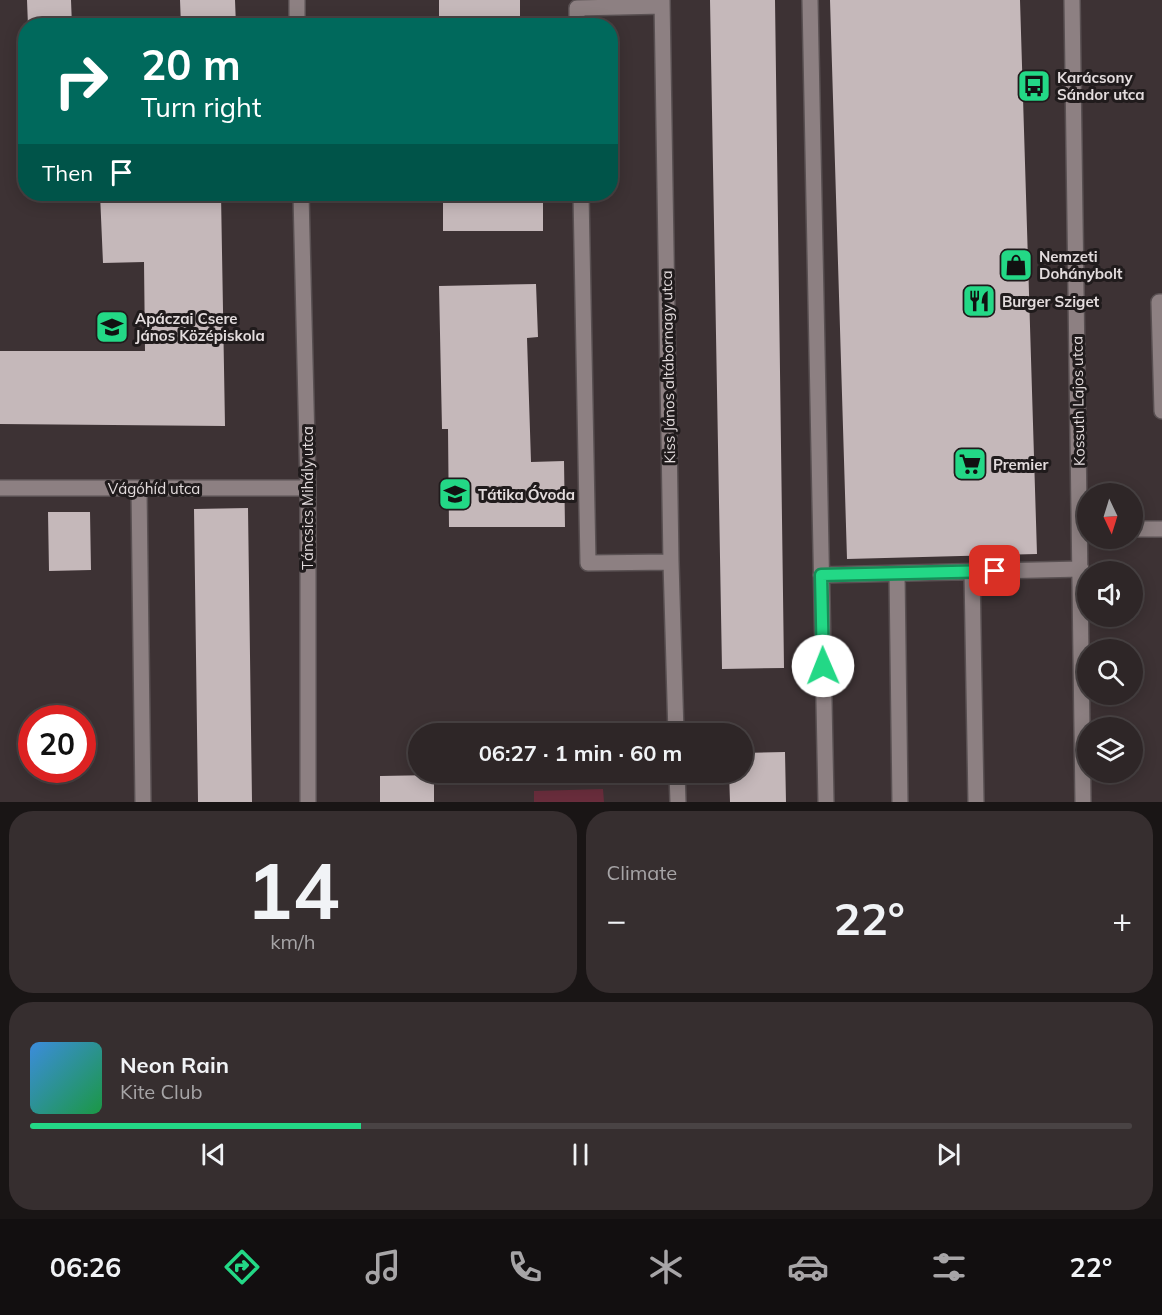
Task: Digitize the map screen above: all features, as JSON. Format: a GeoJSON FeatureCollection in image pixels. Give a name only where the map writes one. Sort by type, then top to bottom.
{"type":"FeatureCollection","features":[{"type":"Feature","properties":{"kind":"street"},"geometry":{"type":"LineString","coordinates":[[297,0],[297,18]]}},
{"type":"Feature","properties":{"kind":"street"},"geometry":{"type":"LineString","coordinates":[[810,0],[826,802]]}},
{"type":"Feature","properties":{"kind":"street","name":"Kossuth Lajos utca"},"geometry":{"type":"LineString","coordinates":[[1072,0],[1083,483]]}},
{"type":"Feature","properties":{"kind":"street"},"geometry":{"type":"LineString","coordinates":[[578,18],[577,8],[662,3]]}},
{"type":"Feature","properties":{"kind":"street","name":"Kiss János altábornagy utca"},"geometry":{"type":"LineString","coordinates":[[662,3],[676,723]]}},
{"type":"Feature","properties":{"kind":"street","name":"Táncsics Mihály utca"},"geometry":{"type":"LineString","coordinates":[[301,201],[308,488],[308,802]]}},
{"type":"Feature","properties":{"kind":"street"},"geometry":{"type":"LineString","coordinates":[[581,201],[588,563],[671,562]]}},
{"type":"Feature","properties":{"kind":"street"},"geometry":{"type":"LineString","coordinates":[[1162,302],[1159,302],[1162,411]]}},
{"type":"Feature","properties":{"kind":"street","name":"Vágóhíd utca"},"geometry":{"type":"LineString","coordinates":[[0,488],[308,488]]}},
{"type":"Feature","properties":{"kind":"street"},"geometry":{"type":"LineString","coordinates":[[139,489],[143,802]]}},
{"type":"Feature","properties":{"kind":"street"},"geometry":{"type":"LineString","coordinates":[[1143,529],[1162,529]]}},
{"type":"Feature","properties":{"kind":"street"},"geometry":{"type":"LineString","coordinates":[[821,575],[1077,569]]}},
{"type":"Feature","properties":{"kind":"street"},"geometry":{"type":"LineString","coordinates":[[972,572],[976,802]]}},
{"type":"Feature","properties":{"kind":"street"},"geometry":{"type":"LineString","coordinates":[[897,574],[900,802]]}},
{"type":"Feature","properties":{"kind":"street","name":"Kossuth Lajos utca"},"geometry":{"type":"LineString","coordinates":[[1081,627],[1083,802]]}},
{"type":"Feature","properties":{"kind":"street"},"geometry":{"type":"LineString","coordinates":[[677,783],[678,802]]}},
{"type":"Feature","properties":{"kind":"shaded area"},"geometry":{"type":"Polygon","coordinates":[[[603,789],[604,802],[534,802],[534,791],[603,789]]]}},
{"type":"Feature","properties":{"kind":"building"},"geometry":{"type":"Polygon","coordinates":[[[27,0],[71,0],[72,18],[28,18],[27,0]]]}},
{"type":"Feature","properties":{"kind":"building"},"geometry":{"type":"Polygon","coordinates":[[[180,0],[235,0],[236,18],[181,18],[180,0]]]}},
{"type":"Feature","properties":{"kind":"building"},"geometry":{"type":"Polygon","coordinates":[[[439,0],[520,0],[520,18],[439,18],[439,0]]]}},
{"type":"Feature","properties":{"kind":"building"},"geometry":{"type":"Polygon","coordinates":[[[710,0],[775,0],[784,668],[722,669],[710,0]]]}},
{"type":"Feature","properties":{"kind":"building"},"geometry":{"type":"Polygon","coordinates":[[[830,0],[1020,0],[1037,554],[847,559],[830,0]]]}},
{"type":"Feature","properties":{"kind":"building","name":"Apáczai Csere János Középiskola"},"geometry":{"type":"Polygon","coordinates":[[[100,201],[221,201],[225,426],[0,424],[0,351],[145,351],[144,262],[103,263],[100,201]]]}},
{"type":"Feature","properties":{"kind":"building"},"geometry":{"type":"Polygon","coordinates":[[[443,201],[543,201],[543,231],[443,231],[443,201]]]}},
{"type":"Feature","properties":{"kind":"building"},"geometry":{"type":"Polygon","coordinates":[[[536,284],[538,337],[527,338],[531,462],[564,461],[565,527],[449,527],[448,429],[442,429],[439,286],[536,284]]]}},
{"type":"Feature","properties":{"kind":"building"},"geometry":{"type":"Polygon","coordinates":[[[248,508],[252,802],[198,802],[194,509],[248,508]]]}},
{"type":"Feature","properties":{"kind":"building"},"geometry":{"type":"Polygon","coordinates":[[[48,512],[90,512],[91,570],[49,571],[48,512]]]}},
{"type":"Feature","properties":{"kind":"building"},"geometry":{"type":"Polygon","coordinates":[[[785,752],[786,802],[730,802],[729,783],[753,783],[753,753],[785,752]]]}},
{"type":"Feature","properties":{"kind":"building"},"geometry":{"type":"Polygon","coordinates":[[[408,775],[408,783],[434,783],[434,802],[380,802],[380,776],[408,775]]]}},
{"type":"Feature","properties":{"kind":"place","name":"Karácsony Sándor utca"},"geometry":{"type":"Point","coordinates":[1034,86]}},
{"type":"Feature","properties":{"kind":"place","name":"Nemzeti Dohánybolt"},"geometry":{"type":"Point","coordinates":[1016,265]}},
{"type":"Feature","properties":{"kind":"place","name":"Burger Sziget"},"geometry":{"type":"Point","coordinates":[979,301]}},
{"type":"Feature","properties":{"kind":"place","name":"Apáczai Csere János Középiskola"},"geometry":{"type":"Point","coordinates":[112,327]}},
{"type":"Feature","properties":{"kind":"place","name":"Premier"},"geometry":{"type":"Point","coordinates":[970,464]}},
{"type":"Feature","properties":{"kind":"place","name":"Tátika Óvoda"},"geometry":{"type":"Point","coordinates":[455,494]}},
{"type":"Feature","properties":{"kind":"route"},"geometry":{"type":"LineString","coordinates":[[823,666],[821,575],[995,571]]}}]}
